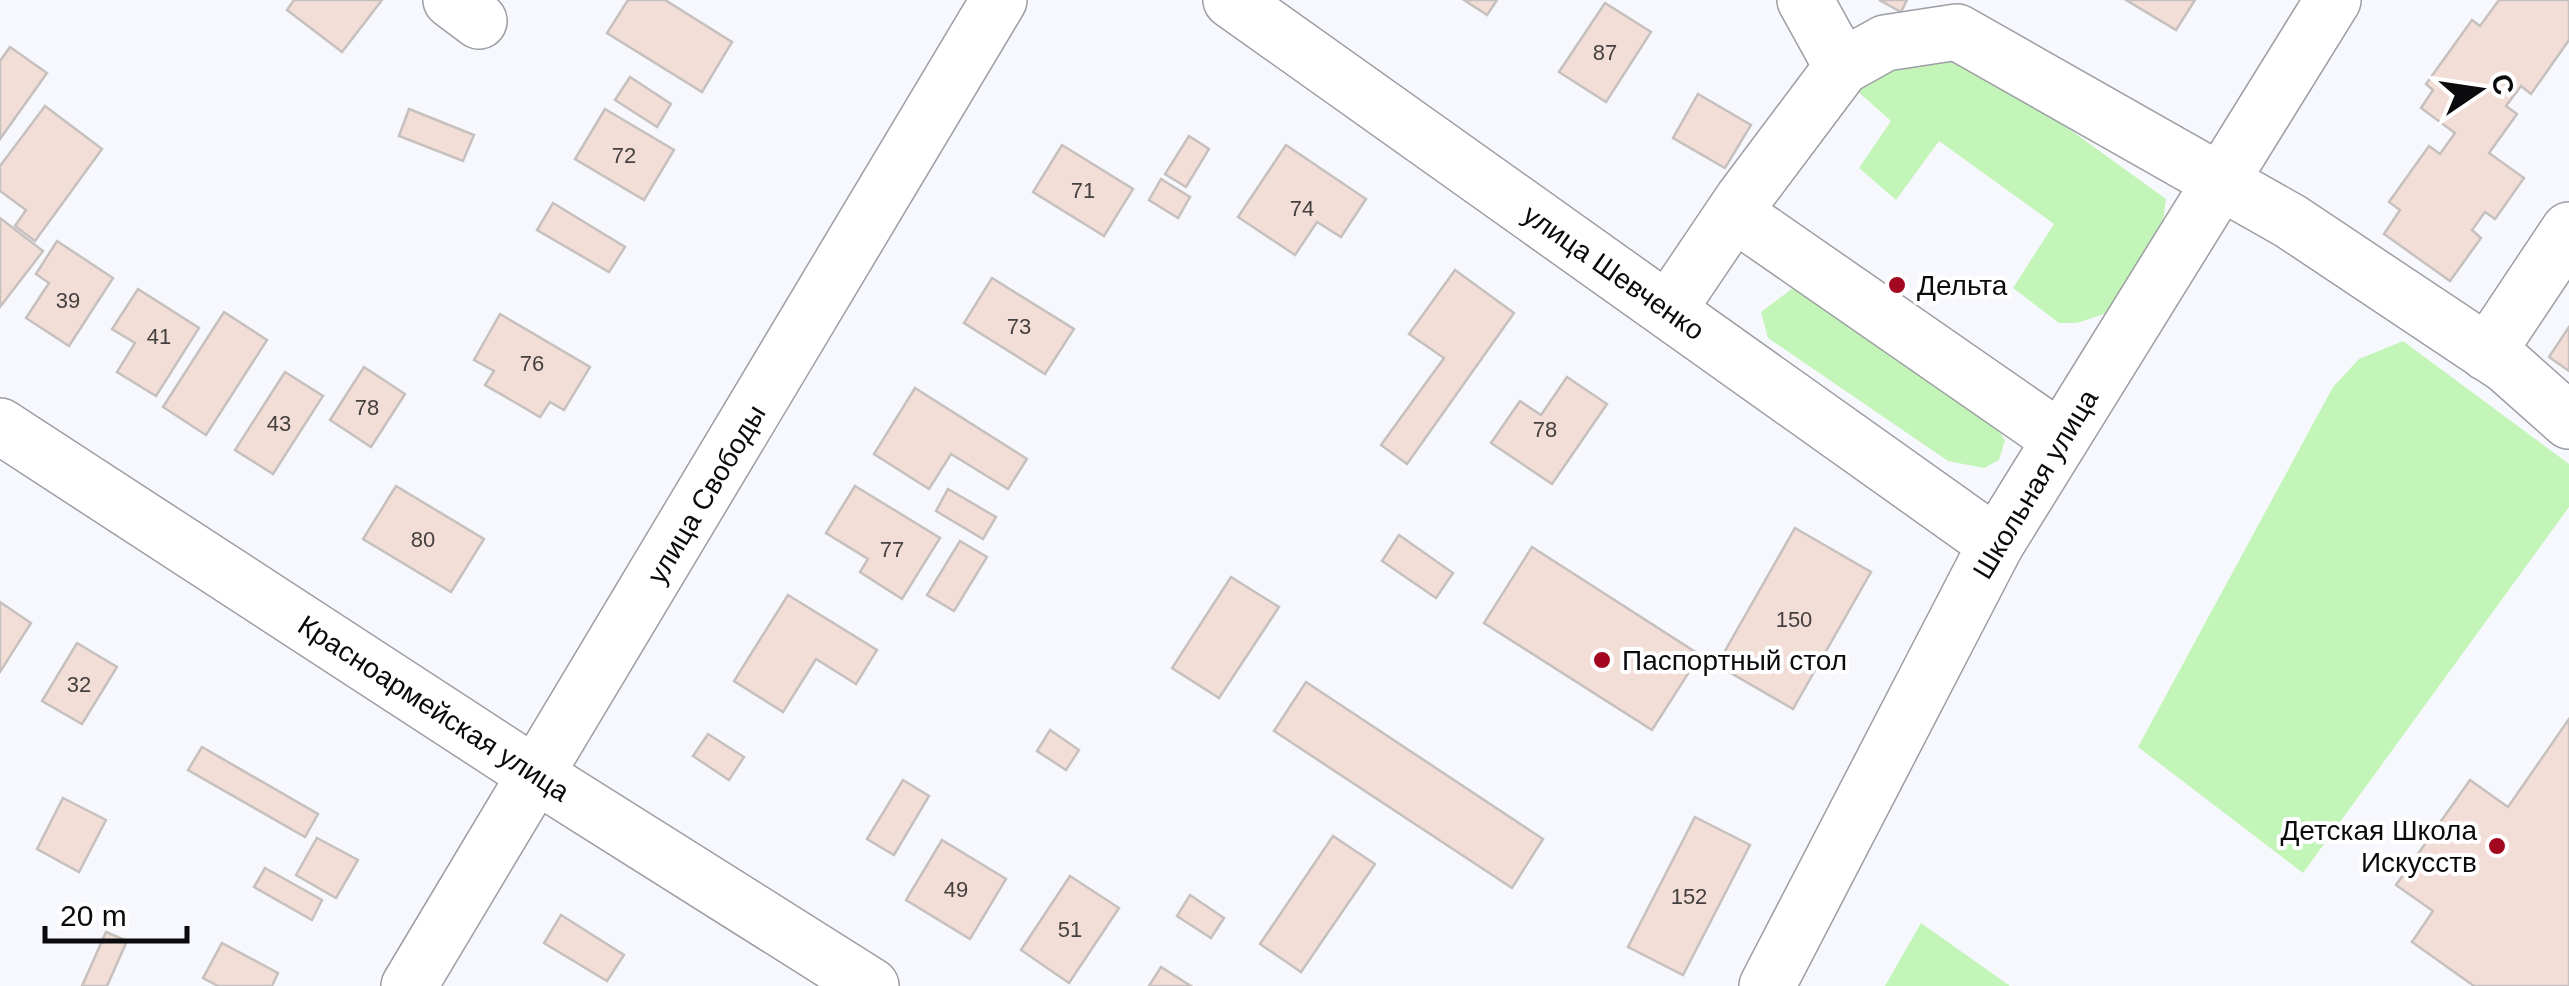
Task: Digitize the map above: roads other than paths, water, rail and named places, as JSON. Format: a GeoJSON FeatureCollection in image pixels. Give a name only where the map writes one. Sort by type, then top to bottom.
{"type":"FeatureCollection","features":[{"type":"Feature","properties":{"kind":"street","name":"улица Свободы"},"geometry":{"type":"LineString","coordinates":[[410,986],[999,0]]}},
{"type":"Feature","properties":{"kind":"street","name":"улица Шевченко"},"geometry":{"type":"LineString","coordinates":[[1231,0],[1996,544]]}},
{"type":"Feature","properties":{"kind":"street"},"geometry":{"type":"LineString","coordinates":[[1806,0],[1842,67]]}},
{"type":"Feature","properties":{"kind":"street","name":"Школьная улица"},"geometry":{"type":"LineString","coordinates":[[1767,986],[1996,544],[2333,0]]}},
{"type":"Feature","properties":{"kind":"street"},"geometry":{"type":"LineString","coordinates":[[1668,310],[1842,67],[1885,43],[1957,32],[2290,221],[2487,353],[2569,421]]}},
{"type":"Feature","properties":{"kind":"street"},"geometry":{"type":"LineString","coordinates":[[1734,213],[2060,440]]}},
{"type":"Feature","properties":{"kind":"street"},"geometry":{"type":"LineString","coordinates":[[2487,353],[2569,230]]}},
{"type":"Feature","properties":{"kind":"street","name":"Красноармейская улица"},"geometry":{"type":"LineString","coordinates":[[0,426],[536,776],[871,986]]}},
{"type":"Feature","properties":{"kind":"place","name":"Дельта"},"geometry":{"type":"Point","coordinates":[1897,285]}},
{"type":"Feature","properties":{"kind":"place","name":"Паспортный стол"},"geometry":{"type":"Point","coordinates":[1602,660]}},
{"type":"Feature","properties":{"kind":"place","name":"Детская Школа Искусств"},"geometry":{"type":"Point","coordinates":[2497,846]}}]}
